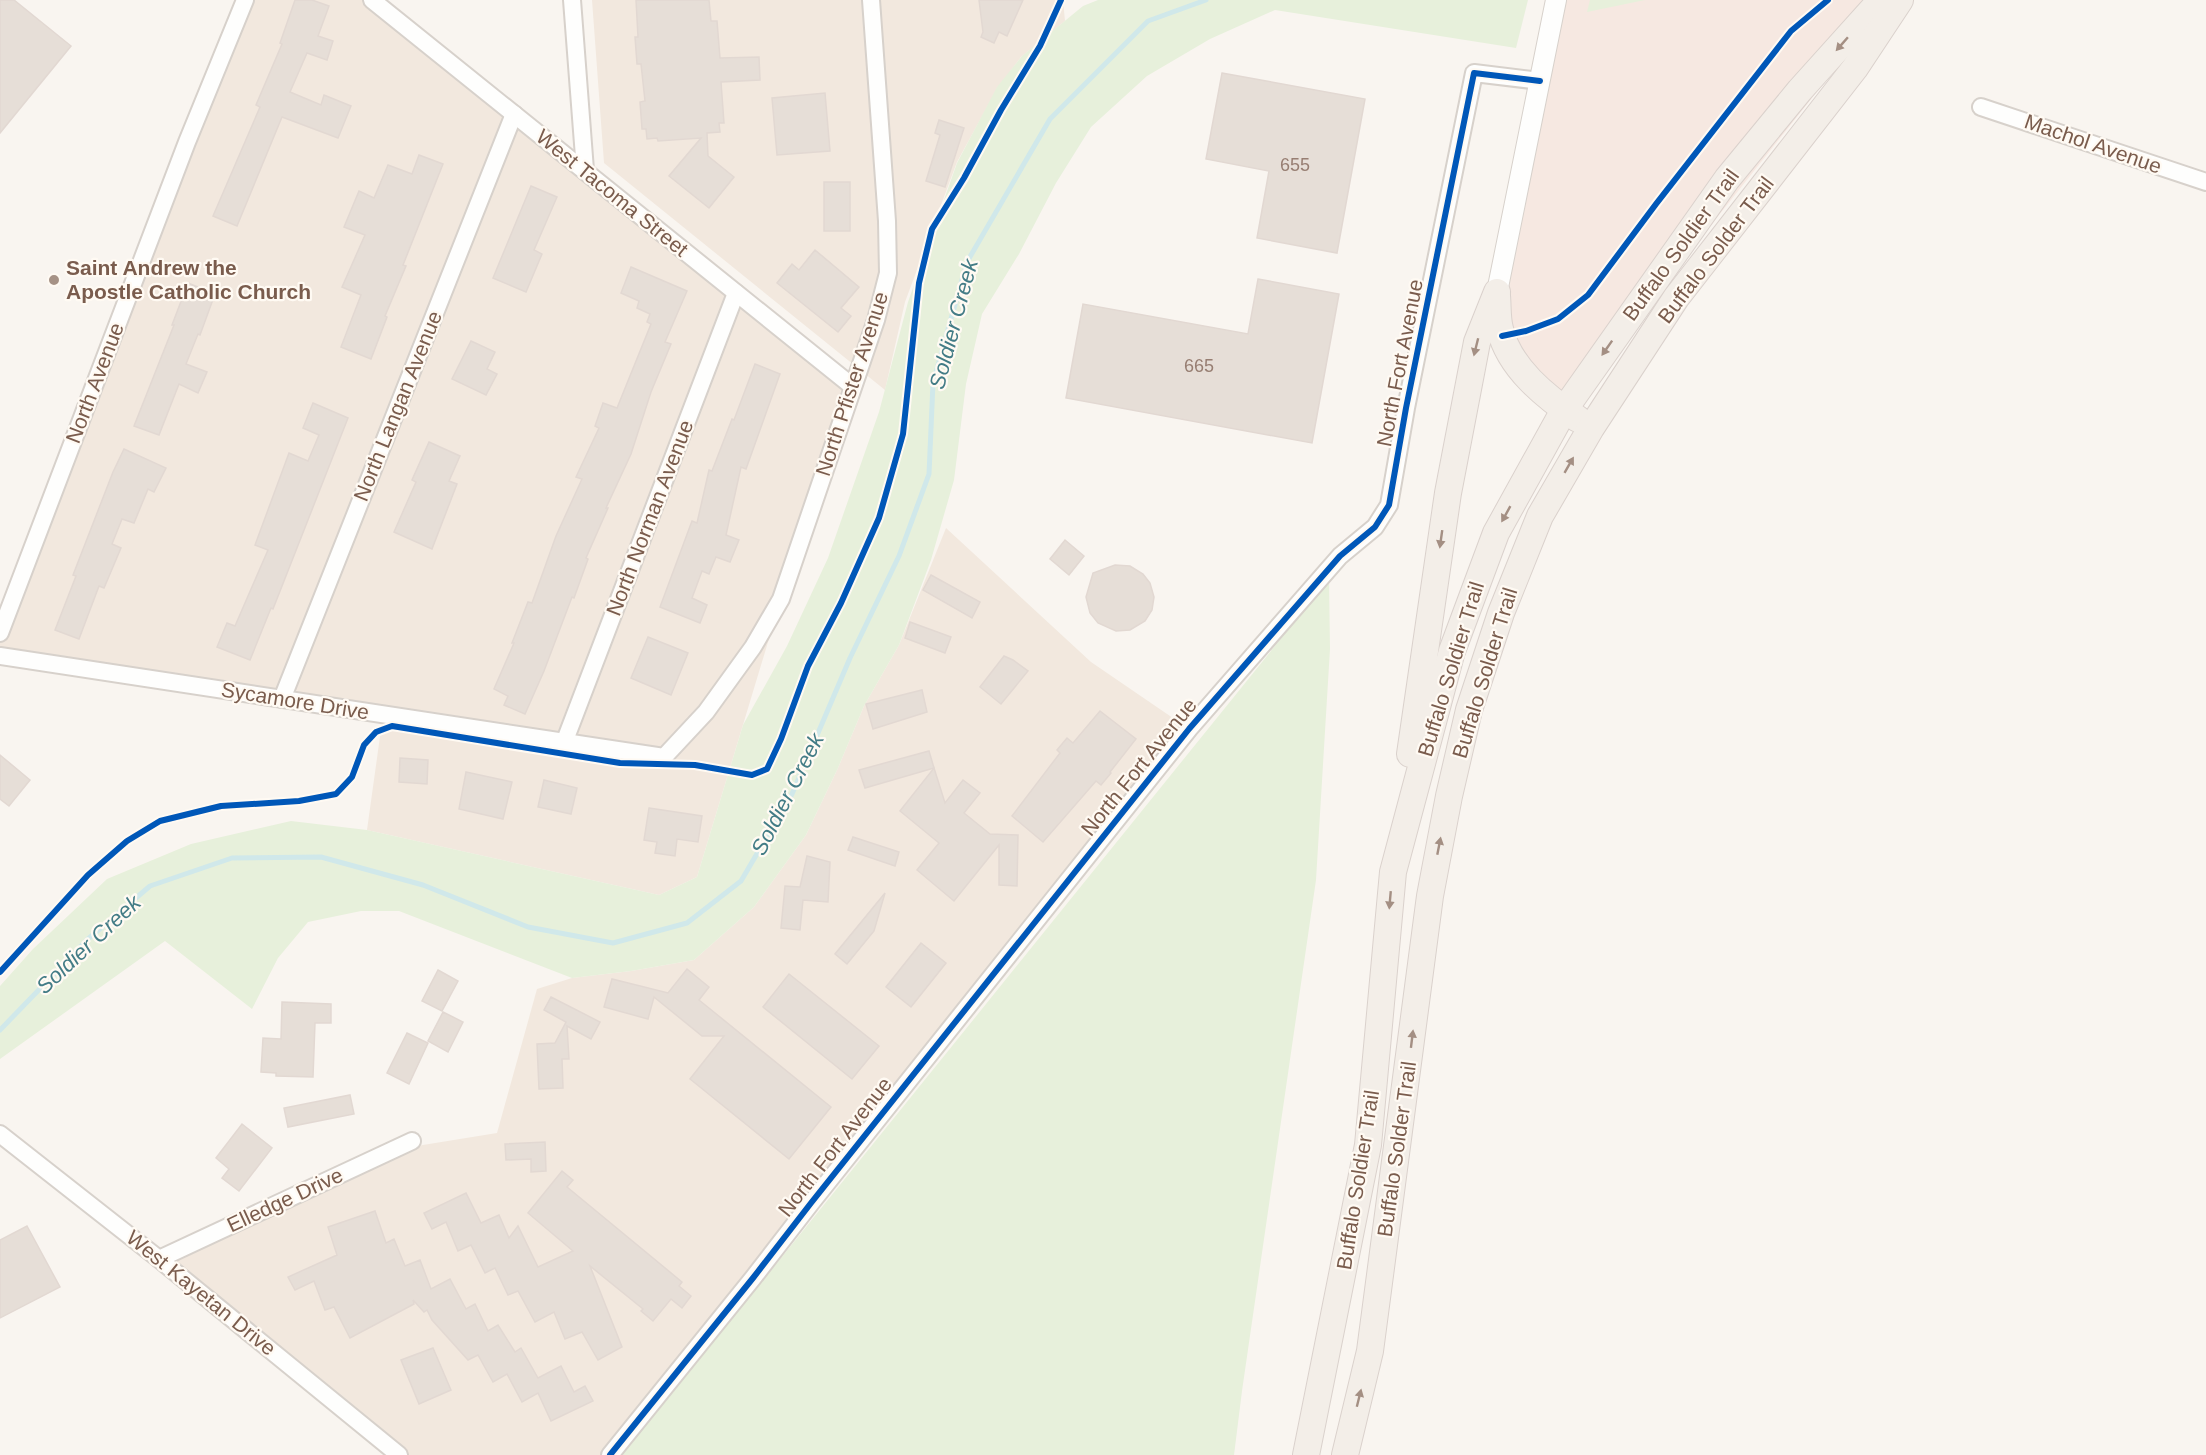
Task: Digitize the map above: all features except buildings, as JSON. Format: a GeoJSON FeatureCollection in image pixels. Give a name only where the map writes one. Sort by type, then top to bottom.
{"type":"FeatureCollection","features":[{"type":"Feature","properties":{"kind":"main road","name":"Buffalo Soldier Trail"},"geometry":{"type":"LineString","coordinates":[[1306,1455],[1368,1145],[1393,872],[1452,651],[1496,533],[1564,410],[1727,179],[1800,90],[1881,0]]}},
{"type":"Feature","properties":{"kind":"main road","name":"Buffalo Solder Trail"},"geometry":{"type":"LineString","coordinates":[[1345,1455],[1370,1351],[1430,896],[1449,796],[1469,710],[1501,613],[1540,516],[1591,428],[1676,298],[1856,68],[1900,0]]}},
{"type":"Feature","properties":{"kind":"main road"},"geometry":{"type":"LineString","coordinates":[[1497,292],[1499,328],[1508,350],[1524,375],[1564,410],[1591,428]]}},
{"type":"Feature","properties":{"kind":"main road"},"geometry":{"type":"LineString","coordinates":[[1393,872],[1448,493],[1477,342],[1497,292]]}},
{"type":"Feature","properties":{"kind":"street","name":"North Avenue"},"geometry":{"type":"LineString","coordinates":[[0,633],[187,142],[245,0]]}},
{"type":"Feature","properties":{"kind":"street","name":"West Tacoma Street"},"geometry":{"type":"LineString","coordinates":[[372,0],[852,386]]}},
{"type":"Feature","properties":{"kind":"street"},"geometry":{"type":"LineString","coordinates":[[572,0],[585,170]]}},
{"type":"Feature","properties":{"kind":"street","name":"North Pfister Avenue"},"geometry":{"type":"LineString","coordinates":[[753,647],[781,599],[876,320],[888,273],[887,221],[871,0]]}},
{"type":"Feature","properties":{"kind":"street"},"geometry":{"type":"LineString","coordinates":[[1497,292],[1556,0]]}},
{"type":"Feature","properties":{"kind":"street","name":"North Fort Avenue"},"geometry":{"type":"LineString","coordinates":[[610,1455],[1189,729],[1332,564],[1375,527],[1389,506],[1406,408],[1474,73],[1540,81]]}},
{"type":"Feature","properties":{"kind":"street","name":"Machol Avenue"},"geometry":{"type":"LineString","coordinates":[[1981,107],[2206,182]]}},
{"type":"Feature","properties":{"kind":"street","name":"North Langan Avenue"},"geometry":{"type":"LineString","coordinates":[[282,699],[514,114]]}},
{"type":"Feature","properties":{"kind":"street","name":"North Norman Avenue"},"geometry":{"type":"LineString","coordinates":[[564,743],[736,293]]}},
{"type":"Feature","properties":{"kind":"street","name":"Sycamore Drive"},"geometry":{"type":"LineString","coordinates":[[0,656],[664,757],[706,712],[753,647]]}},
{"type":"Feature","properties":{"kind":"street","name":"West Kayetan Drive"},"geometry":{"type":"LineString","coordinates":[[0,1134],[159,1258],[399,1455]]}},
{"type":"Feature","properties":{"kind":"street","name":"Elledge Drive"},"geometry":{"type":"LineString","coordinates":[[159,1258],[412,1141]]}},
{"type":"Feature","properties":{"kind":"shaded area"},"geometry":{"type":"Polygon","coordinates":[[[245,0],[372,0],[852,386],[781,599],[697,877],[659,895],[367,830],[383,715],[0,656],[0,633],[245,0]]]}},
{"type":"Feature","properties":{"kind":"shaded area"},"geometry":{"type":"Polygon","coordinates":[[[592,0],[1063,0],[1065,21],[1021,57],[997,89],[957,162],[905,302],[885,390],[604,163],[592,0]]]}},
{"type":"Feature","properties":{"kind":"shaded area"},"geometry":{"type":"Polygon","coordinates":[[[1556,0],[1890,0],[1564,410],[1499,328],[1556,0]]]}},
{"type":"Feature","properties":{"kind":"shaded area"},"geometry":{"type":"Polygon","coordinates":[[[946,528],[1091,662],[1189,729],[602,1455],[399,1455],[159,1259],[392,1150],[497,1133],[537,989],[572,978],[694,960],[754,907],[806,835],[864,706],[899,645],[946,528]]]}},
{"type":"Feature","properties":{"kind":"green space"},"geometry":{"type":"Polygon","coordinates":[[[1098,0],[1528,0],[1516,48],[1275,10],[1210,39],[1147,76],[1091,127],[1056,183],[1019,254],[982,314],[966,384],[954,480],[931,560],[899,645],[864,706],[806,835],[754,907],[694,960],[572,978],[399,911],[361,911],[308,922],[278,958],[252,1009],[165,941],[0,1059],[0,986],[33,949],[107,879],[191,844],[291,821],[367,830],[659,895],[697,877],[743,725],[787,646],[828,558],[879,412],[908,302],[957,163],[997,87],[1022,56],[1083,6],[1098,0]]]}},
{"type":"Feature","properties":{"kind":"green space"},"geometry":{"type":"Polygon","coordinates":[[[1590,0],[1645,0],[1587,12],[1590,0]]]}},
{"type":"Feature","properties":{"kind":"green space"},"geometry":{"type":"Polygon","coordinates":[[[1329,579],[1330,649],[1316,880],[1234,1455],[622,1455],[1329,579]]]}},
{"type":"Feature","properties":{"kind":"waterway","name":"Soldier Creek"},"geometry":{"type":"LineString","coordinates":[[0,1030],[88,939],[150,886],[232,858],[321,857],[423,885],[528,927],[613,943],[687,923],[741,881],[792,794],[850,658],[899,556],[929,474],[933,383],[967,262],[1050,119],[1148,21],[1206,0]]}},
{"type":"Feature","properties":{"kind":"cycle path"},"geometry":{"type":"LineString","coordinates":[[0,972],[88,875],[127,841],[160,821],[221,806],[299,801],[336,794],[352,777],[364,745],[376,732],[392,726],[620,763],[695,765],[752,775],[767,769],[781,739],[808,666],[841,603],[879,518],[903,434],[919,283],[932,229],[1040,46],[1061,0]]}},
{"type":"Feature","properties":{"kind":"cycle path"},"geometry":{"type":"LineString","coordinates":[[1502,336],[1526,331],[1558,319],[1588,295],[1791,31],[1828,0]]}},
{"type":"Feature","properties":{"kind":"cycle path"},"geometry":{"type":"LineString","coordinates":[[610,1455],[1189,729],[1340,556],[1375,527],[1389,505],[1406,408],[1474,73],[1540,81]]}},
{"type":"Feature","properties":{"kind":"place","name":"Saint Andrew the Apostle Catholic Church"},"geometry":{"type":"Point","coordinates":[54,280]}}]}
